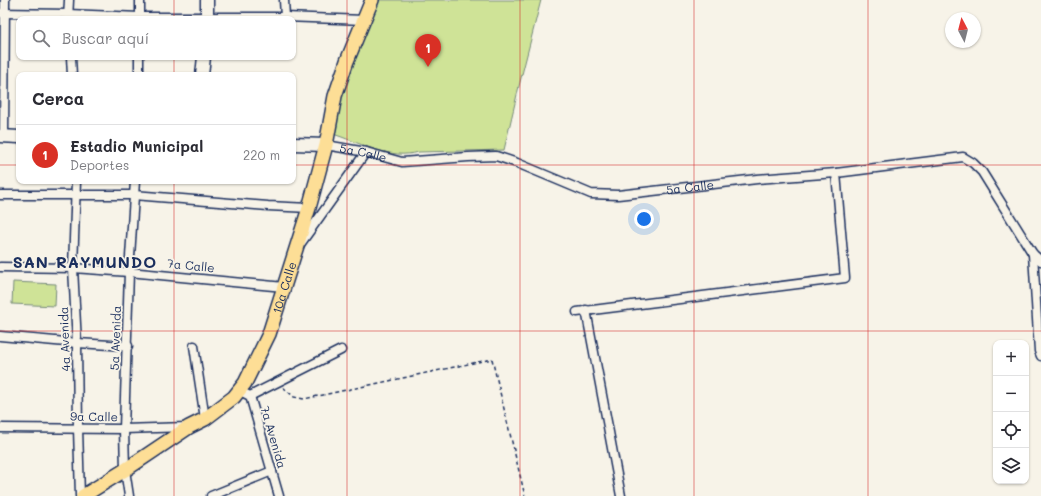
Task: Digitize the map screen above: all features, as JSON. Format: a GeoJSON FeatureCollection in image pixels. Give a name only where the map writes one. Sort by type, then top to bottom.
{"type":"FeatureCollection","features":[{"type":"Feature","properties":{"kind":"main road","name":"10a Calle"},"geometry":{"type":"LineString","coordinates":[[83,496],[189,427],[205,419],[245,394],[246,384],[269,334],[309,208],[326,145],[335,96],[347,61],[372,0]]}},
{"type":"Feature","properties":{"kind":"street"},"geometry":{"type":"LineString","coordinates":[[5,0],[3,13],[2,136],[16,137]]}},
{"type":"Feature","properties":{"kind":"street"},"geometry":{"type":"LineString","coordinates":[[3,13],[68,16],[69,0]]}},
{"type":"Feature","properties":{"kind":"street"},"geometry":{"type":"LineString","coordinates":[[140,0],[140,16]]}},
{"type":"Feature","properties":{"kind":"street"},"geometry":{"type":"LineString","coordinates":[[207,0],[207,16]]}},
{"type":"Feature","properties":{"kind":"street"},"geometry":{"type":"LineString","coordinates":[[284,0],[285,16]]}},
{"type":"Feature","properties":{"kind":"street"},"geometry":{"type":"LineString","coordinates":[[296,17],[364,20]]}},
{"type":"Feature","properties":{"kind":"street"},"geometry":{"type":"LineString","coordinates":[[71,60],[72,72]]}},
{"type":"Feature","properties":{"kind":"street"},"geometry":{"type":"LineString","coordinates":[[138,72],[139,60]]}},
{"type":"Feature","properties":{"kind":"street"},"geometry":{"type":"LineString","coordinates":[[202,72],[204,60]]}},
{"type":"Feature","properties":{"kind":"street","name":"5a Calle"},"geometry":{"type":"LineString","coordinates":[[296,144],[326,145],[366,152],[402,162],[496,156],[517,163],[591,194],[618,195],[757,179],[836,173],[963,157],[973,163],[982,172],[1033,254],[1041,262]]}},
{"type":"Feature","properties":{"kind":"street"},"geometry":{"type":"LineString","coordinates":[[295,252],[366,152]]}},
{"type":"Feature","properties":{"kind":"street"},"geometry":{"type":"LineString","coordinates":[[577,312],[845,278],[836,173]]}},
{"type":"Feature","properties":{"kind":"street","name":"4a Avenida"},"geometry":{"type":"LineString","coordinates":[[76,184],[73,268],[77,344],[80,496]]}},
{"type":"Feature","properties":{"kind":"street","name":"5a Avenida"},"geometry":{"type":"LineString","coordinates":[[129,496],[125,470],[124,429],[128,346],[129,272],[135,184]]}},
{"type":"Feature","properties":{"kind":"street"},"geometry":{"type":"LineString","coordinates":[[0,195],[134,195],[309,208]]}},
{"type":"Feature","properties":{"kind":"street"},"geometry":{"type":"LineString","coordinates":[[1033,254],[1039,351],[1041,356]]}},
{"type":"Feature","properties":{"kind":"street","name":"7a Calle"},"geometry":{"type":"LineString","coordinates":[[0,267],[73,268],[284,287]]}},
{"type":"Feature","properties":{"kind":"street"},"geometry":{"type":"LineString","coordinates":[[586,310],[621,496]]}},
{"type":"Feature","properties":{"kind":"street"},"geometry":{"type":"LineString","coordinates":[[0,336],[77,344],[128,346]]}},
{"type":"Feature","properties":{"kind":"street"},"geometry":{"type":"LineString","coordinates":[[194,346],[205,419]]}},
{"type":"Feature","properties":{"kind":"street"},"geometry":{"type":"LineString","coordinates":[[245,394],[278,383],[341,350]]}},
{"type":"Feature","properties":{"kind":"street","name":"7a Avenida"},"geometry":{"type":"LineString","coordinates":[[245,394],[272,471],[279,496]]}},
{"type":"Feature","properties":{"kind":"street","name":"9a Calle"},"geometry":{"type":"LineString","coordinates":[[0,428],[124,429],[189,427]]}},
{"type":"Feature","properties":{"kind":"street"},"geometry":{"type":"LineString","coordinates":[[211,496],[272,471]]}},
{"type":"Feature","properties":{"kind":"path"},"geometry":{"type":"LineString","coordinates":[[278,383],[294,397],[304,399],[492,359],[525,496]]}},
{"type":"Feature","properties":{"kind":"green space"},"geometry":{"type":"Polygon","coordinates":[[[378,0],[541,0],[504,150],[419,152],[398,154],[377,150],[336,135],[334,131],[344,80],[378,0]]]}},
{"type":"Feature","properties":{"kind":"green space"},"geometry":{"type":"Polygon","coordinates":[[[13,282],[56,284],[55,306],[12,304],[13,282]]]}},
{"type":"Feature","properties":{"kind":"place","name":"Estadio Municipal"},"geometry":{"type":"Point","coordinates":[428,67]}},
{"type":"Feature","properties":{"kind":"district","name":"SAN RAYMUNDO"},"geometry":{"type":"Point","coordinates":[85,261]}}]}
